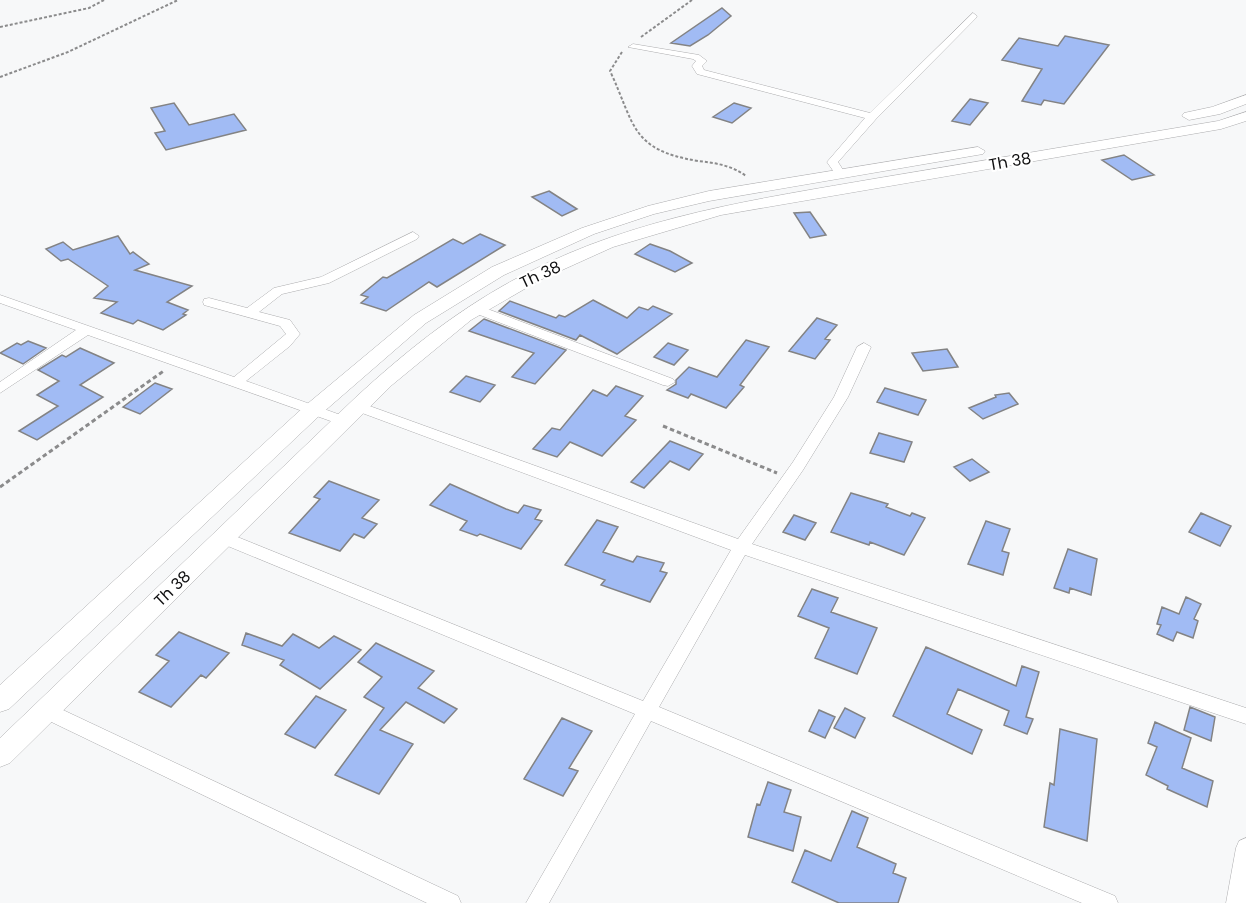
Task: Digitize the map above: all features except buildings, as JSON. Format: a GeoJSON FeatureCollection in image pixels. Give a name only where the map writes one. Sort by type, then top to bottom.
{"type":"FeatureCollection","features":[{"type":"Feature","properties":{"kind":"street"},"geometry":{"type":"LineString","coordinates":[[840,173],[832,162],[973,16]]}},
{"type":"Feature","properties":{"kind":"street"},"geometry":{"type":"LineString","coordinates":[[633,47],[696,57],[702,60],[697,66],[700,72],[873,117]]}},
{"type":"Feature","properties":{"kind":"street","name":"Th 38"},"geometry":{"type":"LineString","coordinates":[[0,701],[313,410],[420,319],[498,271],[588,231],[648,212],[840,173],[1140,126],[1215,111],[1246,99]]}},
{"type":"Feature","properties":{"kind":"street","name":"Th 38"},"geometry":{"type":"LineString","coordinates":[[0,755],[359,407],[433,340],[518,284],[578,256],[670,221],[721,210],[1221,124],[1246,116]]}},
{"type":"Feature","properties":{"kind":"street"},"geometry":{"type":"LineString","coordinates":[[249,313],[278,291],[325,280],[413,236]]}},
{"type":"Feature","properties":{"kind":"street"},"geometry":{"type":"LineString","coordinates":[[0,299],[84,331],[344,421]]}},
{"type":"Feature","properties":{"kind":"street"},"geometry":{"type":"LineString","coordinates":[[209,302],[285,323],[292,334],[285,344],[235,383]]}},
{"type":"Feature","properties":{"kind":"street"},"geometry":{"type":"LineString","coordinates":[[477,309],[668,382]]}},
{"type":"Feature","properties":{"kind":"street"},"geometry":{"type":"LineString","coordinates":[[0,389],[84,331]]}},
{"type":"Feature","properties":{"kind":"street"},"geometry":{"type":"LineString","coordinates":[[537,903],[741,547],[842,397],[864,347]]}},
{"type":"Feature","properties":{"kind":"street"},"geometry":{"type":"LineString","coordinates":[[359,407],[741,547],[1246,716]]}},
{"type":"Feature","properties":{"kind":"street"},"geometry":{"type":"LineString","coordinates":[[224,538],[648,711],[1107,903]]}},
{"type":"Feature","properties":{"kind":"street"},"geometry":{"type":"LineString","coordinates":[[46,711],[450,903]]}},
{"type":"Feature","properties":{"kind":"street"},"geometry":{"type":"LineString","coordinates":[[1237,903],[1246,848]]}},
{"type":"Feature","properties":{"kind":"path"},"geometry":{"type":"LineString","coordinates":[[0,27],[89,8],[104,0]]}},
{"type":"Feature","properties":{"kind":"path"},"geometry":{"type":"LineString","coordinates":[[0,77],[68,52],[178,0]]}},
{"type":"Feature","properties":{"kind":"path"},"geometry":{"type":"LineString","coordinates":[[692,0],[679,6],[669,14],[666,20],[643,34],[633,47],[624,51],[612,64],[610,71],[622,93],[635,129],[645,143],[652,148],[690,161],[728,166],[741,171],[747,177],[748,190]]}},
{"type":"Feature","properties":{"kind":"path"},"geometry":{"type":"LineString","coordinates":[[0,487],[176,362]]}},
{"type":"Feature","properties":{"kind":"path"},"geometry":{"type":"LineString","coordinates":[[663,426],[789,478]]}}]}
